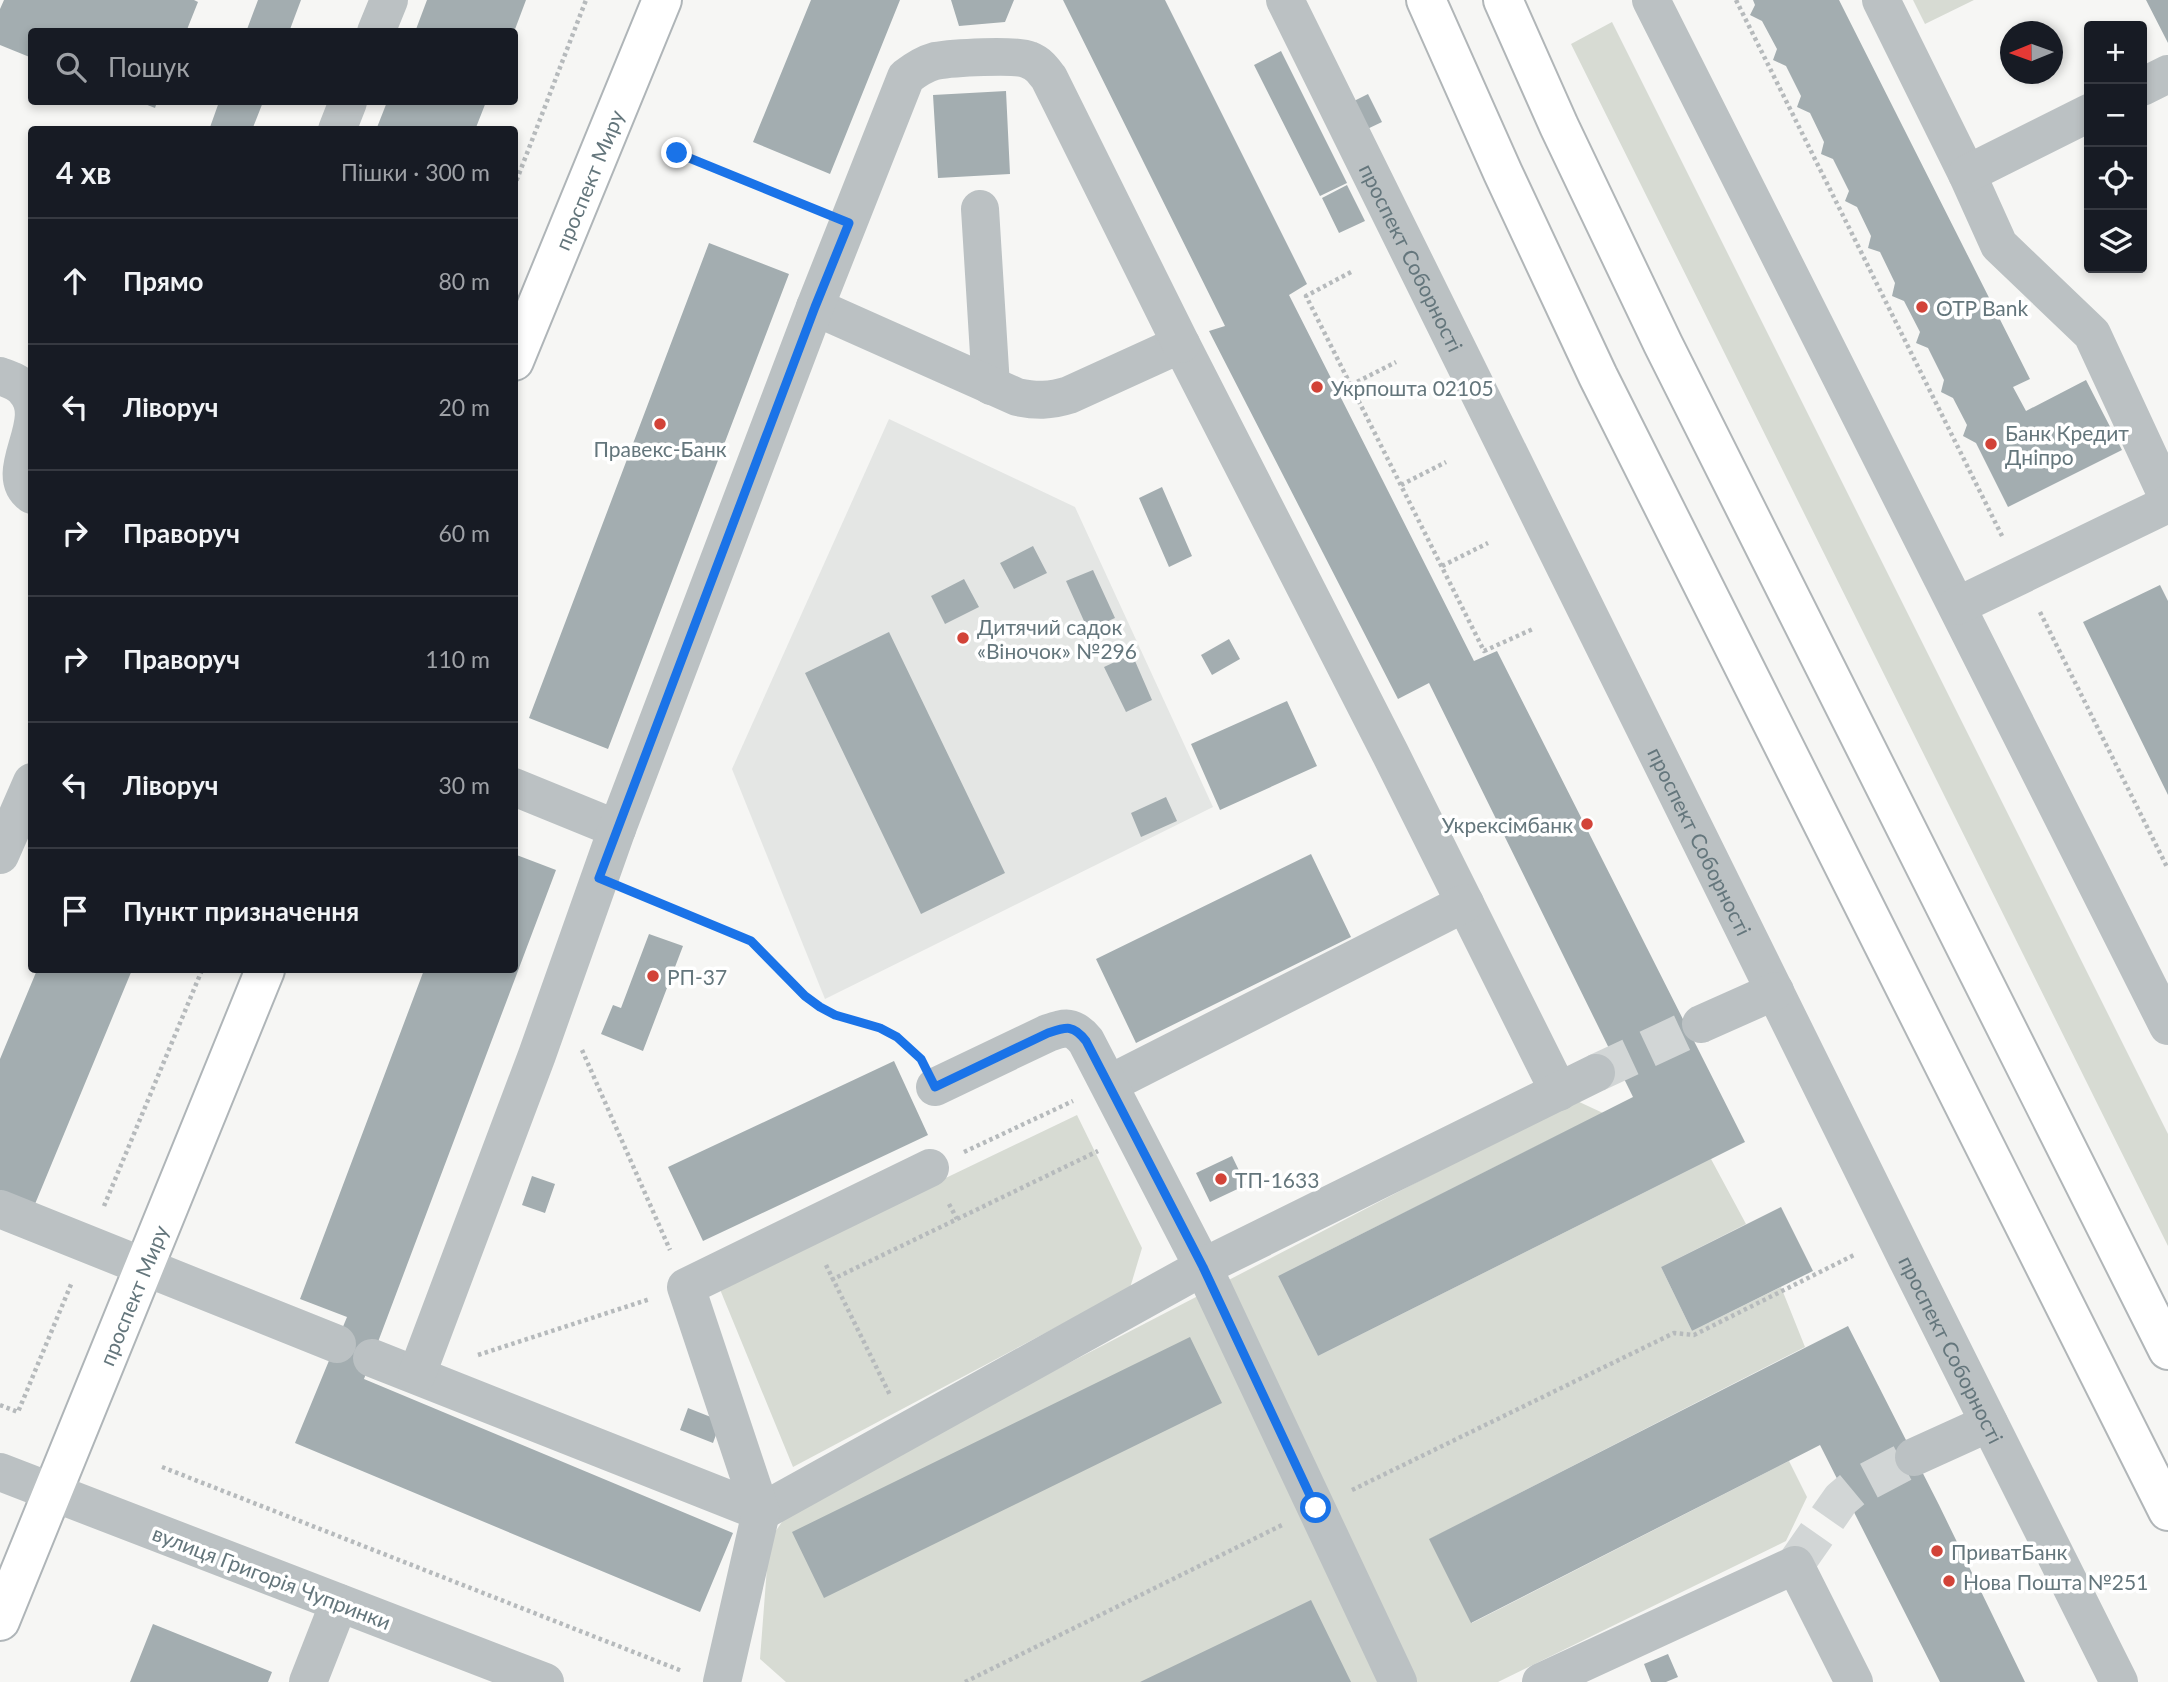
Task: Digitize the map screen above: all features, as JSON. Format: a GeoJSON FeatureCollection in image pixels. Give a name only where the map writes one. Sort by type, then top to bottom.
{"type":"FeatureCollection","features":[{"type":"Feature","properties":{"kind":"main road","name":"проспект Миру"},"geometry":{"type":"LineString","coordinates":[[518,340],[662,0]]}},
{"type":"Feature","properties":{"kind":"main road"},"geometry":{"type":"LineString","coordinates":[[1426,0],[1598,376],[2168,1511]]}},
{"type":"Feature","properties":{"kind":"main road"},"geometry":{"type":"LineString","coordinates":[[1503,0],[1559,126],[1663,344],[2168,1350]]}},
{"type":"Feature","properties":{"kind":"main road","name":"проспект Миру"},"geometry":{"type":"LineString","coordinates":[[0,1621],[264,973]]}},
{"type":"Feature","properties":{"kind":"street"},"geometry":{"type":"LineString","coordinates":[[378,28],[389,0]]}},
{"type":"Feature","properties":{"kind":"street","name":"проспект Соборності"},"geometry":{"type":"LineString","coordinates":[[1285,0],[2119,1682]]}},
{"type":"Feature","properties":{"kind":"street"},"geometry":{"type":"LineString","coordinates":[[1651,0],[2168,1026]]}},
{"type":"Feature","properties":{"kind":"street"},"geometry":{"type":"LineString","coordinates":[[1881,0],[1967,174],[1999,246],[2092,334],[2168,498]]}},
{"type":"Feature","properties":{"kind":"street"},"geometry":{"type":"LineString","coordinates":[[417,1374],[599,878],[815,307],[906,77],[920,67],[936,61],[1027,58],[1040,65],[1049,78],[1559,1092]]}},
{"type":"Feature","properties":{"kind":"street"},"geometry":{"type":"LineString","coordinates":[[2147,84],[2168,74]]}},
{"type":"Feature","properties":{"kind":"street"},"geometry":{"type":"LineString","coordinates":[[339,126],[347,105]]}},
{"type":"Feature","properties":{"kind":"street"},"geometry":{"type":"LineString","coordinates":[[1967,174],[2084,116]]}},
{"type":"Feature","properties":{"kind":"street"},"geometry":{"type":"LineString","coordinates":[[980,209],[991,386]]}},
{"type":"Feature","properties":{"kind":"street"},"geometry":{"type":"LineString","coordinates":[[815,307],[1017,397],[1051,401],[1181,344]]}},
{"type":"Feature","properties":{"kind":"street"},"geometry":{"type":"LineString","coordinates":[[0,376],[17,383],[28,394]]}},
{"type":"Feature","properties":{"kind":"street"},"geometry":{"type":"LineString","coordinates":[[28,419],[10,464],[9,476],[14,486],[28,493]]}},
{"type":"Feature","properties":{"kind":"street"},"geometry":{"type":"LineString","coordinates":[[1957,607],[2168,504]]}},
{"type":"Feature","properties":{"kind":"street"},"geometry":{"type":"LineString","coordinates":[[518,789],[617,830]]}},
{"type":"Feature","properties":{"kind":"street"},"geometry":{"type":"LineString","coordinates":[[0,855],[28,791]]}},
{"type":"Feature","properties":{"kind":"street"},"geometry":{"type":"LineString","coordinates":[[1109,1084],[1465,903]]}},
{"type":"Feature","properties":{"kind":"street"},"geometry":{"type":"LineString","coordinates":[[1701,1024],[1775,991]]}},
{"type":"Feature","properties":{"kind":"street"},"geometry":{"type":"LineString","coordinates":[[935,1087],[1048,1033],[1065,1027],[1078,1030],[1109,1084],[1203,1267],[1398,1682]]}},
{"type":"Feature","properties":{"kind":"street"},"geometry":{"type":"LineString","coordinates":[[761,1512],[1203,1267],[1597,1073]]}},
{"type":"Feature","properties":{"kind":"street"},"geometry":{"type":"LineString","coordinates":[[706,1678],[761,1512],[686,1287],[930,1168]]}},
{"type":"Feature","properties":{"kind":"street"},"geometry":{"type":"LineString","coordinates":[[0,1209],[337,1345]]}},
{"type":"Feature","properties":{"kind":"street"},"geometry":{"type":"LineString","coordinates":[[372,1358],[761,1512]]}},
{"type":"Feature","properties":{"kind":"street"},"geometry":{"type":"LineString","coordinates":[[1914,1457],[1989,1423]]}},
{"type":"Feature","properties":{"kind":"street","name":"вулиця Григорія Чупринки"},"geometry":{"type":"LineString","coordinates":[[0,1472],[545,1682]]}},
{"type":"Feature","properties":{"kind":"street"},"geometry":{"type":"LineString","coordinates":[[1541,1682],[1795,1565],[1854,1682]]}},
{"type":"Feature","properties":{"kind":"street"},"geometry":{"type":"LineString","coordinates":[[308,1682],[340,1603]]}},
{"type":"Feature","properties":{"kind":"path"},"geometry":{"type":"LineString","coordinates":[[518,177],[586,0]]}},
{"type":"Feature","properties":{"kind":"path"},"geometry":{"type":"LineString","coordinates":[[1736,0],[2168,869]]}},
{"type":"Feature","properties":{"kind":"path"},"geometry":{"type":"LineString","coordinates":[[677,153],[849,223]]}},
{"type":"Feature","properties":{"kind":"path"},"geometry":{"type":"LineString","coordinates":[[1351,272],[1306,296],[1484,651],[1533,629]]}},
{"type":"Feature","properties":{"kind":"path"},"geometry":{"type":"LineString","coordinates":[[1351,385],[1395,362]]}},
{"type":"Feature","properties":{"kind":"path"},"geometry":{"type":"LineString","coordinates":[[1401,485],[1446,462]]}},
{"type":"Feature","properties":{"kind":"path"},"geometry":{"type":"LineString","coordinates":[[1442,566],[1488,543]]}},
{"type":"Feature","properties":{"kind":"path"},"geometry":{"type":"LineString","coordinates":[[599,878],[751,941],[805,996],[820,1007],[835,1015],[880,1028],[897,1037],[921,1059],[967,1151]]}},
{"type":"Feature","properties":{"kind":"path"},"geometry":{"type":"LineString","coordinates":[[0,1405],[18,1412],[201,973]]}},
{"type":"Feature","properties":{"kind":"path"},"geometry":{"type":"LineString","coordinates":[[417,1374],[686,1287],[557,995]]}},
{"type":"Feature","properties":{"kind":"path"},"geometry":{"type":"LineString","coordinates":[[930,1168],[1109,1084]]}},
{"type":"Feature","properties":{"kind":"path"},"geometry":{"type":"LineString","coordinates":[[831,1280],[1134,1133]]}},
{"type":"Feature","properties":{"kind":"path"},"geometry":{"type":"LineString","coordinates":[[808,1227],[907,1431]]}},
{"type":"Feature","properties":{"kind":"path"},"geometry":{"type":"LineString","coordinates":[[1674,1333],[1693,1335],[1856,1254]]}},
{"type":"Feature","properties":{"kind":"path"},"geometry":{"type":"LineString","coordinates":[[162,1466],[706,1678]]}},
{"type":"Feature","properties":{"kind":"shaded area"},"geometry":{"type":"Polygon","coordinates":[[[1913,0],[1974,0],[1925,24],[1913,0]]]}},
{"type":"Feature","properties":{"kind":"shaded area"},"geometry":{"type":"Polygon","coordinates":[[[1612,22],[2168,1134],[2168,1246],[1571,44],[1612,22]]]}},
{"type":"Feature","properties":{"kind":"shaded area","name":"Дитячий садок «Віночок» №296"},"geometry":{"type":"Polygon","coordinates":[[[889,419],[1075,507],[1213,807],[825,999],[732,769],[889,419]]]}},
{"type":"Feature","properties":{"kind":"shaded area"},"geometry":{"type":"Polygon","coordinates":[[[1575,1100],[1603,1113],[1278,1276],[1318,1356],[1711,1159],[1746,1224],[1661,1267],[1692,1331],[1781,1287],[1805,1347],[1430,1539],[1472,1623],[1789,1461],[1807,1497],[1786,1541],[1498,1682],[786,1682],[760,1659],[769,1541],[792,1507],[1575,1100]]]}},
{"type":"Feature","properties":{"kind":"shaded area"},"geometry":{"type":"Polygon","coordinates":[[[1077,1115],[1142,1248],[1130,1288],[793,1467],[719,1287],[1077,1115]]]}},
{"type":"Feature","properties":{"kind":"building"},"geometry":{"type":"Polygon","coordinates":[[[4,0],[198,2],[188,28],[28,28],[28,56],[0,45],[0,9],[4,0]]]}},
{"type":"Feature","properties":{"kind":"building"},"geometry":{"type":"Polygon","coordinates":[[[258,0],[301,0],[290,28],[248,28],[258,0]]]}},
{"type":"Feature","properties":{"kind":"building"},"geometry":{"type":"Polygon","coordinates":[[[427,0],[526,0],[516,28],[416,28],[427,0]]]}},
{"type":"Feature","properties":{"kind":"building"},"geometry":{"type":"Polygon","coordinates":[[[811,0],[900,0],[830,174],[753,142],[811,0]]]}},
{"type":"Feature","properties":{"kind":"building"},"geometry":{"type":"Polygon","coordinates":[[[951,0],[1014,0],[1005,22],[959,26],[951,0]]]}},
{"type":"Feature","properties":{"kind":"building"},"geometry":{"type":"Polygon","coordinates":[[[1063,0],[1165,0],[1307,284],[1289,295],[1474,661],[1497,651],[1745,1142],[1318,1356],[1278,1276],[1633,1097],[1429,683],[1398,699],[1209,331],[1225,326],[1063,0]]]}},
{"type":"Feature","properties":{"kind":"building"},"geometry":{"type":"Polygon","coordinates":[[[1753,0],[1839,0],[2030,379],[2013,387],[2026,411],[2086,380],[2122,450],[2008,507],[1976,443],[1963,436],[1967,425],[1953,398],[1941,392],[1944,380],[1928,348],[1916,343],[1920,332],[1904,301],[1892,296],[1895,283],[1880,252],[1868,248],[1871,236],[1857,207],[1845,201],[1849,191],[1833,159],[1821,154],[1824,142],[1810,113],[1797,107],[1801,96],[1786,66],[1773,60],[1777,49],[1762,21],[1750,15],[1755,5],[1753,0]]]}},
{"type":"Feature","properties":{"kind":"building"},"geometry":{"type":"Polygon","coordinates":[[[2146,0],[2168,0],[2168,43],[2146,0]]]}},
{"type":"Feature","properties":{"kind":"building"},"geometry":{"type":"Polygon","coordinates":[[[1281,51],[1347,183],[1320,196],[1254,65],[1281,51]]]}},
{"type":"Feature","properties":{"kind":"building"},"geometry":{"type":"Polygon","coordinates":[[[1006,91],[1010,174],[938,178],[933,95],[1006,91]]]}},
{"type":"Feature","properties":{"kind":"building"},"geometry":{"type":"Polygon","coordinates":[[[1368,94],[1382,122],[1363,131],[1350,103],[1368,94]]]}},
{"type":"Feature","properties":{"kind":"building"},"geometry":{"type":"Polygon","coordinates":[[[218,105],[262,105],[254,126],[210,126],[218,105]]]}},
{"type":"Feature","properties":{"kind":"building"},"geometry":{"type":"Polygon","coordinates":[[[386,105],[485,105],[477,126],[378,126],[386,105]]]}},
{"type":"Feature","properties":{"kind":"building"},"geometry":{"type":"Polygon","coordinates":[[[1347,185],[1365,221],[1339,233],[1322,198],[1347,185]]]}},
{"type":"Feature","properties":{"kind":"building"},"geometry":{"type":"Polygon","coordinates":[[[709,243],[789,274],[608,749],[529,718],[709,243]]]}},
{"type":"Feature","properties":{"kind":"building"},"geometry":{"type":"Polygon","coordinates":[[[1162,487],[1192,556],[1169,567],[1139,498],[1162,487]]]}},
{"type":"Feature","properties":{"kind":"building"},"geometry":{"type":"Polygon","coordinates":[[[1033,546],[1047,573],[1014,589],[1000,563],[1033,546]]]}},
{"type":"Feature","properties":{"kind":"building"},"geometry":{"type":"Polygon","coordinates":[[[1093,570],[1115,618],[1088,630],[1066,581],[1093,570]]]}},
{"type":"Feature","properties":{"kind":"building"},"geometry":{"type":"Polygon","coordinates":[[[964,579],[979,607],[945,624],[931,596],[964,579]]]}},
{"type":"Feature","properties":{"kind":"building"},"geometry":{"type":"Polygon","coordinates":[[[2160,585],[2168,601],[2168,795],[2083,622],[2160,585]]]}},
{"type":"Feature","properties":{"kind":"building"},"geometry":{"type":"Polygon","coordinates":[[[889,632],[1005,873],[921,914],[805,673],[889,632]]]}},
{"type":"Feature","properties":{"kind":"building"},"geometry":{"type":"Polygon","coordinates":[[[1229,639],[1240,659],[1212,675],[1201,655],[1229,639]]]}},
{"type":"Feature","properties":{"kind":"building"},"geometry":{"type":"Polygon","coordinates":[[[1132,654],[1152,700],[1126,712],[1104,667],[1132,654]]]}},
{"type":"Feature","properties":{"kind":"building"},"geometry":{"type":"Polygon","coordinates":[[[1287,701],[1317,766],[1220,810],[1191,744],[1287,701]]]}},
{"type":"Feature","properties":{"kind":"building"},"geometry":{"type":"Polygon","coordinates":[[[1166,797],[1177,821],[1141,837],[1131,813],[1166,797]]]}},
{"type":"Feature","properties":{"kind":"building"},"geometry":{"type":"Polygon","coordinates":[[[1311,854],[1351,937],[1136,1043],[1096,959],[1311,854]]]}},
{"type":"Feature","properties":{"kind":"building"},"geometry":{"type":"Polygon","coordinates":[[[518,856],[556,870],[518,971],[518,856]]]}},
{"type":"Feature","properties":{"kind":"building","name":"РП-37"},"geometry":{"type":"Polygon","coordinates":[[[649,934],[683,946],[643,1051],[601,1034],[613,1005],[621,1008],[649,934]]]}},
{"type":"Feature","properties":{"kind":"building"},"geometry":{"type":"Polygon","coordinates":[[[36,973],[131,973],[35,1204],[0,1190],[0,1059],[36,973]]]}},
{"type":"Feature","properties":{"kind":"building"},"geometry":{"type":"Polygon","coordinates":[[[423,973],[517,973],[364,1379],[733,1533],[700,1612],[295,1443],[347,1317],[300,1299],[423,973]]]}},
{"type":"Feature","properties":{"kind":"building"},"geometry":{"type":"Polygon","coordinates":[[[894,1061],[928,1135],[703,1241],[668,1167],[894,1061]]]}},
{"type":"Feature","properties":{"kind":"building","name":"ТП-1633"},"geometry":{"type":"Polygon","coordinates":[[[1232,1156],[1246,1185],[1210,1202],[1196,1173],[1232,1156]]]}},
{"type":"Feature","properties":{"kind":"building"},"geometry":{"type":"Polygon","coordinates":[[[532,1176],[555,1184],[545,1213],[522,1205],[532,1176]]]}},
{"type":"Feature","properties":{"kind":"building"},"geometry":{"type":"Polygon","coordinates":[[[1781,1207],[1813,1271],[1692,1331],[1661,1267],[1781,1207]]]}},
{"type":"Feature","properties":{"kind":"building"},"geometry":{"type":"Polygon","coordinates":[[[1848,1326],[2025,1682],[1940,1682],[1820,1445],[1471,1623],[1429,1539],[1848,1326]]]}},
{"type":"Feature","properties":{"kind":"building"},"geometry":{"type":"Polygon","coordinates":[[[1190,1337],[1222,1403],[824,1598],[792,1532],[1190,1337]]]}},
{"type":"Feature","properties":{"kind":"building"},"geometry":{"type":"Polygon","coordinates":[[[688,1408],[721,1421],[713,1443],[680,1430],[688,1408]]]}},
{"type":"Feature","properties":{"kind":"building"},"geometry":{"type":"Polygon","coordinates":[[[1311,1600],[1351,1682],[1140,1682],[1311,1600]]]}},
{"type":"Feature","properties":{"kind":"building"},"geometry":{"type":"Polygon","coordinates":[[[153,1624],[272,1672],[268,1682],[130,1682],[153,1624]]]}},
{"type":"Feature","properties":{"kind":"building"},"geometry":{"type":"Polygon","coordinates":[[[1668,1654],[1678,1677],[1666,1682],[1651,1682],[1644,1664],[1668,1654]]]}},
{"type":"Feature","properties":{"kind":"tunnel"},"geometry":{"type":"LineString","coordinates":[[1596,1073],[1701,1024]]}},
{"type":"Feature","properties":{"kind":"tunnel"},"geometry":{"type":"LineString","coordinates":[[1795,1565],[1841,1499],[1853,1489],[1914,1457]]}},
{"type":"Feature","properties":{"kind":"place","name":"OTP Bank"},"geometry":{"type":"Point","coordinates":[1922,307]}},
{"type":"Feature","properties":{"kind":"place","name":"Укрпошта 02105"},"geometry":{"type":"Point","coordinates":[1317,387]}},
{"type":"Feature","properties":{"kind":"place","name":"Правекс-Банк"},"geometry":{"type":"Point","coordinates":[660,424]}},
{"type":"Feature","properties":{"kind":"place","name":"Банк Кредит Дніпро"},"geometry":{"type":"Point","coordinates":[1991,444]}},
{"type":"Feature","properties":{"kind":"place","name":"Дитячий садок «Віночок» №296"},"geometry":{"type":"Point","coordinates":[963,638]}},
{"type":"Feature","properties":{"kind":"place","name":"Укрексімбанк"},"geometry":{"type":"Point","coordinates":[1587,824]}},
{"type":"Feature","properties":{"kind":"place","name":"РП-37"},"geometry":{"type":"Point","coordinates":[653,976]}},
{"type":"Feature","properties":{"kind":"place","name":"ТП-1633"},"geometry":{"type":"Point","coordinates":[1221,1179]}},
{"type":"Feature","properties":{"kind":"place","name":"ПриватБанк"},"geometry":{"type":"Point","coordinates":[1937,1551]}},
{"type":"Feature","properties":{"kind":"place","name":"Нова Пошта №251"},"geometry":{"type":"Point","coordinates":[1949,1581]}},
{"type":"Feature","properties":{"kind":"route"},"geometry":{"type":"LineString","coordinates":[[677,153],[849,223],[599,878],[751,941],[805,996],[820,1007],[835,1015],[880,1028],[911,1048],[921,1059],[935,1087],[1048,1033],[1065,1027],[1078,1030],[1203,1267],[1316,1508]]}}]}
